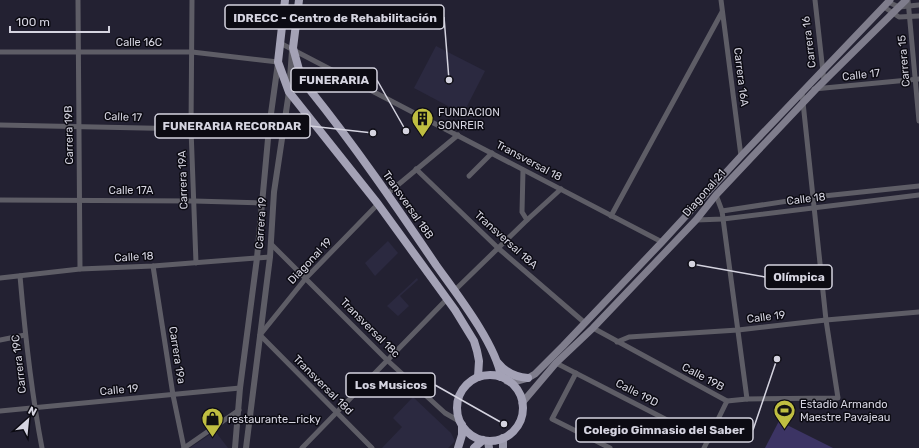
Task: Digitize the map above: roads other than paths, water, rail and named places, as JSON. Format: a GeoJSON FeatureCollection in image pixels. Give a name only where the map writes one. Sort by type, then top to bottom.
{"type":"FeatureCollection","features":[{"type":"Feature","properties":{"kind":"highway","name":"Carrera 19"},"geometry":{"type":"LineString","coordinates":[[278,62],[285,0]]}},
{"type":"Feature","properties":{"kind":"highway","name":"Carrera 19"},"geometry":{"type":"LineString","coordinates":[[293,48],[299,0]]}},
{"type":"Feature","properties":{"kind":"highway","name":"Transversal 18B"},"geometry":{"type":"LineString","coordinates":[[293,48],[300,74],[304,82],[387,194],[454,291],[486,340],[504,379]]}},
{"type":"Feature","properties":{"kind":"highway"},"geometry":{"type":"LineString","coordinates":[[278,62],[289,92],[378,204],[447,299],[474,341],[479,361],[478,378]]}},
{"type":"Feature","properties":{"kind":"highway"},"geometry":{"type":"LineString","coordinates":[[496,360],[502,368],[510,374],[519,378],[528,378]]}},
{"type":"Feature","properties":{"kind":"highway"},"geometry":{"type":"LineString","coordinates":[[458,448],[462,435],[457,412],[459,395],[467,385],[478,378],[493,376],[504,379],[517,390],[522,403],[520,420],[510,434],[474,448]]}},
{"type":"Feature","properties":{"kind":"highway"},"geometry":{"type":"LineString","coordinates":[[460,423],[467,432],[487,443]]}},
{"type":"Feature","properties":{"kind":"main road","name":"Diagonal 21"},"geometry":{"type":"LineString","coordinates":[[522,403],[556,363],[593,328],[696,220],[716,195],[816,89],[899,7],[908,2]]}},
{"type":"Feature","properties":{"kind":"main road","name":"Diagonal 21"},"geometry":{"type":"LineString","coordinates":[[528,378],[535,374],[585,323],[887,3]]}},
{"type":"Feature","properties":{"kind":"main road"},"geometry":{"type":"LineString","coordinates":[[504,379],[517,381],[528,378]]}},
{"type":"Feature","properties":{"kind":"main road"},"geometry":{"type":"LineString","coordinates":[[503,438],[503,448]]}},
{"type":"Feature","properties":{"kind":"street","name":"Carrera 19B"},"geometry":{"type":"LineString","coordinates":[[78,0],[77,53],[80,270]]}},
{"type":"Feature","properties":{"kind":"street","name":"Carrera 19A"},"geometry":{"type":"LineString","coordinates":[[192,0],[191,129],[196,262]]}},
{"type":"Feature","properties":{"kind":"street","name":"Carrera 16A"},"geometry":{"type":"LineString","coordinates":[[721,0],[741,156]]}},
{"type":"Feature","properties":{"kind":"street","name":"Carrera 16"},"geometry":{"type":"LineString","coordinates":[[815,0],[824,81]]}},
{"type":"Feature","properties":{"kind":"street"},"geometry":{"type":"LineString","coordinates":[[908,2],[919,5]]}},
{"type":"Feature","properties":{"kind":"street","name":"Carrera 15"},"geometry":{"type":"LineString","coordinates":[[908,2],[917,79],[919,121]]}},
{"type":"Feature","properties":{"kind":"street"},"geometry":{"type":"LineString","coordinates":[[887,3],[899,7]]}},
{"type":"Feature","properties":{"kind":"street"},"geometry":{"type":"LineString","coordinates":[[887,3],[892,14],[899,17],[919,16]]}},
{"type":"Feature","properties":{"kind":"street"},"geometry":{"type":"LineString","coordinates":[[611,216],[722,12]]}},
{"type":"Feature","properties":{"kind":"street","name":"Transversal 18"},"geometry":{"type":"LineString","coordinates":[[280,43],[293,48],[662,242]]}},
{"type":"Feature","properties":{"kind":"street","name":"Carrera 19"},"geometry":{"type":"LineString","coordinates":[[246,448],[270,257],[274,193],[289,92],[293,48]]}},
{"type":"Feature","properties":{"kind":"street","name":"Calle 16C"},"geometry":{"type":"LineString","coordinates":[[0,52],[192,52],[278,62]]}},
{"type":"Feature","properties":{"kind":"street","name":"Carrera 19"},"geometry":{"type":"LineString","coordinates":[[235,448],[240,388],[257,258],[269,128],[278,62]]}},
{"type":"Feature","properties":{"kind":"street","name":"Calle 17"},"geometry":{"type":"LineString","coordinates":[[804,91],[917,79]]}},
{"type":"Feature","properties":{"kind":"street"},"geometry":{"type":"LineString","coordinates":[[804,91],[803,103],[826,320]]}},
{"type":"Feature","properties":{"kind":"street","name":"Calle 17"},"geometry":{"type":"LineString","coordinates":[[0,125],[191,129],[269,128]]}},
{"type":"Feature","properties":{"kind":"street"},"geometry":{"type":"LineString","coordinates":[[387,194],[458,135]]}},
{"type":"Feature","properties":{"kind":"street"},"geometry":{"type":"LineString","coordinates":[[469,176],[492,153]]}},
{"type":"Feature","properties":{"kind":"street","name":"Transversal 18A"},"geometry":{"type":"LineString","coordinates":[[416,169],[498,248],[585,323]]}},
{"type":"Feature","properties":{"kind":"street"},"geometry":{"type":"LineString","coordinates":[[523,170],[522,212],[527,220]]}},
{"type":"Feature","properties":{"kind":"street","name":"Calle 18"},"geometry":{"type":"LineString","coordinates":[[722,211],[814,197],[919,186]]}},
{"type":"Feature","properties":{"kind":"street"},"geometry":{"type":"LineString","coordinates":[[454,291],[527,220],[561,190]]}},
{"type":"Feature","properties":{"kind":"street"},"geometry":{"type":"LineString","coordinates":[[716,195],[722,211],[747,399]]}},
{"type":"Feature","properties":{"kind":"street","name":"Calle 18"},"geometry":{"type":"LineString","coordinates":[[696,220],[723,219],[919,195]]}},
{"type":"Feature","properties":{"kind":"street","name":"Calle 17A"},"geometry":{"type":"LineString","coordinates":[[0,200],[194,201],[262,203]]}},
{"type":"Feature","properties":{"kind":"street","name":"Diagonal 19"},"geometry":{"type":"LineString","coordinates":[[260,335],[306,278],[378,204]]}},
{"type":"Feature","properties":{"kind":"street","name":"Transversal 18c"},"geometry":{"type":"LineString","coordinates":[[271,244],[387,360],[445,413],[460,423]]}},
{"type":"Feature","properties":{"kind":"street","name":"Calle 18"},"geometry":{"type":"LineString","coordinates":[[0,278],[80,270],[270,257]]}},
{"type":"Feature","properties":{"kind":"street","name":"Carrera 19a"},"geometry":{"type":"LineString","coordinates":[[153,266],[173,395],[184,448]]}},
{"type":"Feature","properties":{"kind":"street","name":"Carrera 19C"},"geometry":{"type":"LineString","coordinates":[[20,276],[25,336],[34,407],[42,448]]}},
{"type":"Feature","properties":{"kind":"street"},"geometry":{"type":"LineString","coordinates":[[302,448],[447,299]]}},
{"type":"Feature","properties":{"kind":"street","name":"Calle 19"},"geometry":{"type":"LineString","coordinates":[[617,342],[629,337],[738,330],[826,320],[919,312]]}},
{"type":"Feature","properties":{"kind":"street","name":"Calle 19B"},"geometry":{"type":"LineString","coordinates":[[593,328],[727,401],[747,399],[838,398],[826,320]]}},
{"type":"Feature","properties":{"kind":"street","name":"Transversal 18d"},"geometry":{"type":"LineString","coordinates":[[260,335],[372,448]]}},
{"type":"Feature","properties":{"kind":"street"},"geometry":{"type":"LineString","coordinates":[[0,340],[25,336]]}},
{"type":"Feature","properties":{"kind":"street","name":"Calle 19D"},"geometry":{"type":"LineString","coordinates":[[556,363],[708,441]]}},
{"type":"Feature","properties":{"kind":"street"},"geometry":{"type":"LineString","coordinates":[[576,373],[552,419],[610,448]]}},
{"type":"Feature","properties":{"kind":"street","name":"Calle 19"},"geometry":{"type":"LineString","coordinates":[[0,411],[240,388]]}},
{"type":"Feature","properties":{"kind":"street"},"geometry":{"type":"LineString","coordinates":[[704,448],[727,401]]}},
{"type":"Feature","properties":{"kind":"street"},"geometry":{"type":"LineString","coordinates":[[184,448],[239,410]]}},
{"type":"Feature","properties":{"kind":"place","name":"IDRECC - Centro de Rehabilitación"},"geometry":{"type":"Point","coordinates":[449,80]}},
{"type":"Feature","properties":{"kind":"place","name":"FUNERARIA"},"geometry":{"type":"Point","coordinates":[406,131]}},
{"type":"Feature","properties":{"kind":"place","name":"FUNERARIA RECORDAR"},"geometry":{"type":"Point","coordinates":[373,133]}},
{"type":"Feature","properties":{"kind":"place","name":"FUNDACION SONREIR"},"geometry":{"type":"Point","coordinates":[422,138]}},
{"type":"Feature","properties":{"kind":"place","name":"Olímpica"},"geometry":{"type":"Point","coordinates":[692,264]}},
{"type":"Feature","properties":{"kind":"place","name":"Colegio Gimnasio del Saber"},"geometry":{"type":"Point","coordinates":[777,359]}},
{"type":"Feature","properties":{"kind":"place","name":"Los Musicos"},"geometry":{"type":"Point","coordinates":[504,424]}},
{"type":"Feature","properties":{"kind":"place","name":"Estadio Armando Maestre Pavajeau"},"geometry":{"type":"Point","coordinates":[785,430]}},
{"type":"Feature","properties":{"kind":"place","name":"restaurante_ricky"},"geometry":{"type":"Point","coordinates":[212,438]}}]}
